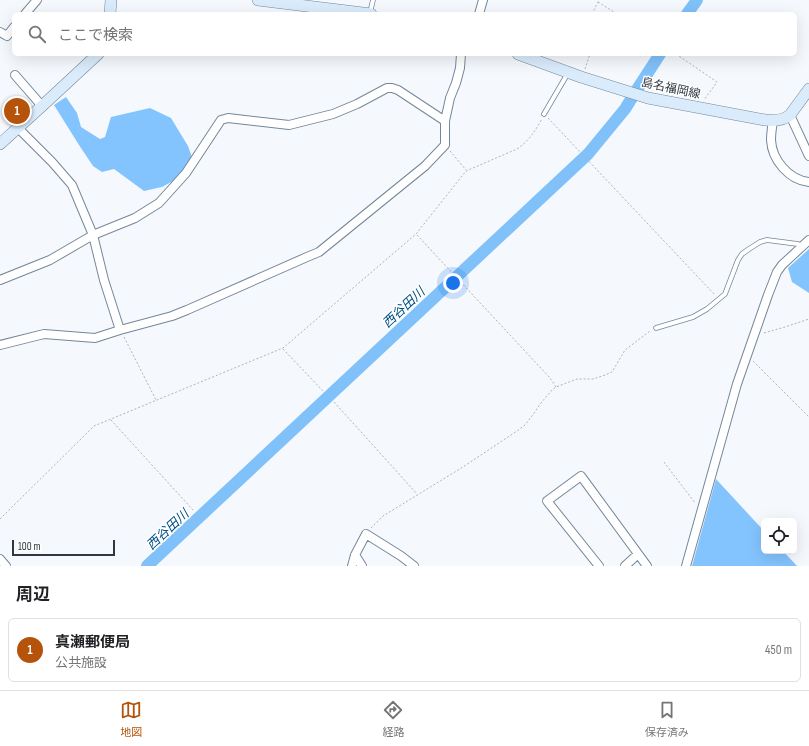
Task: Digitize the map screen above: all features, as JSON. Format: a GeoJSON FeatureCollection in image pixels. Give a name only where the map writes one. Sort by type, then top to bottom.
{"type":"FeatureCollection","features":[{"type":"Feature","properties":{"kind":"main road"},"geometry":{"type":"LineString","coordinates":[[110,12],[111,0]]}},
{"type":"Feature","properties":{"kind":"main road"},"geometry":{"type":"LineString","coordinates":[[258,0],[354,12]]}},
{"type":"Feature","properties":{"kind":"main road"},"geometry":{"type":"LineString","coordinates":[[0,144],[96,56]]}},
{"type":"Feature","properties":{"kind":"main road","name":"島名福岡線"},"geometry":{"type":"LineString","coordinates":[[523,56],[569,73],[648,98],[773,121],[784,119],[790,115]]}},
{"type":"Feature","properties":{"kind":"main road"},"geometry":{"type":"LineString","coordinates":[[790,115],[809,89]]}},
{"type":"Feature","properties":{"kind":"street"},"geometry":{"type":"LineString","coordinates":[[27,12],[37,0]]}},
{"type":"Feature","properties":{"kind":"street"},"geometry":{"type":"LineString","coordinates":[[480,12],[483,0]]}},
{"type":"Feature","properties":{"kind":"street"},"geometry":{"type":"LineString","coordinates":[[0,32],[7,36],[12,30]]}},
{"type":"Feature","properties":{"kind":"street"},"geometry":{"type":"LineString","coordinates":[[0,345],[44,334],[95,338],[172,316],[319,252],[425,166],[445,145],[445,121],[450,98],[456,84],[460,68],[461,56]]}},
{"type":"Feature","properties":{"kind":"street"},"geometry":{"type":"LineString","coordinates":[[15,75],[42,106]]}},
{"type":"Feature","properties":{"kind":"street"},"geometry":{"type":"LineString","coordinates":[[0,280],[50,260],[93,235],[135,218],[159,203],[186,174],[221,120],[228,118],[289,125],[333,114],[357,104],[386,88],[392,88],[398,90],[445,121]]}},
{"type":"Feature","properties":{"kind":"street"},"geometry":{"type":"LineString","coordinates":[[790,115],[809,156]]}},
{"type":"Feature","properties":{"kind":"street"},"geometry":{"type":"LineString","coordinates":[[773,121],[771,141],[776,158],[783,168],[793,176],[800,180],[809,182]]}},
{"type":"Feature","properties":{"kind":"street"},"geometry":{"type":"LineString","coordinates":[[18,128],[52,162],[72,185],[93,235],[104,280],[120,330]]}},
{"type":"Feature","properties":{"kind":"street"},"geometry":{"type":"LineString","coordinates":[[686,566],[737,384],[768,295],[777,272],[782,265],[809,240]]}},
{"type":"Feature","properties":{"kind":"street"},"geometry":{"type":"LineString","coordinates":[[599,566],[547,501],[581,476],[647,566]]}},
{"type":"Feature","properties":{"kind":"street"},"geometry":{"type":"LineString","coordinates":[[352,566],[355,555],[366,534],[414,566]]}},
{"type":"Feature","properties":{"kind":"street"},"geometry":{"type":"LineString","coordinates":[[625,566],[638,554]]}},
{"type":"Feature","properties":{"kind":"street"},"geometry":{"type":"LineString","coordinates":[[355,555],[362,566]]}},
{"type":"Feature","properties":{"kind":"street"},"geometry":{"type":"LineString","coordinates":[[0,560],[6,566]]}},
{"type":"Feature","properties":{"kind":"lane"},"geometry":{"type":"LineString","coordinates":[[370,12],[373,0]]}},
{"type":"Feature","properties":{"kind":"lane"},"geometry":{"type":"LineString","coordinates":[[544,114],[569,73]]}},
{"type":"Feature","properties":{"kind":"lane"},"geometry":{"type":"LineString","coordinates":[[656,328],[693,317],[707,309],[725,294],[738,260],[742,254],[760,242],[767,240],[798,244],[802,246]]}},
{"type":"Feature","properties":{"kind":"path"},"geometry":{"type":"LineString","coordinates":[[593,12],[599,1],[614,12]]}},
{"type":"Feature","properties":{"kind":"path"},"geometry":{"type":"LineString","coordinates":[[581,77],[589,56]]}},
{"type":"Feature","properties":{"kind":"path"},"geometry":{"type":"LineString","coordinates":[[679,56],[716,82],[702,102],[700,108]]}},
{"type":"Feature","properties":{"kind":"path"},"geometry":{"type":"LineString","coordinates":[[0,519],[94,426],[283,348],[416,234],[466,171],[524,144],[536,130],[544,114],[718,299]]}},
{"type":"Feature","properties":{"kind":"path"},"geometry":{"type":"LineString","coordinates":[[445,145],[466,171]]}},
{"type":"Feature","properties":{"kind":"path"},"geometry":{"type":"LineString","coordinates":[[416,234],[550,378],[556,387]]}},
{"type":"Feature","properties":{"kind":"path"},"geometry":{"type":"LineString","coordinates":[[754,335],[784,328],[809,319]]}},
{"type":"Feature","properties":{"kind":"path"},"geometry":{"type":"LineString","coordinates":[[366,534],[383,516],[525,425],[540,403],[556,387],[577,379],[592,379],[612,372],[625,350],[644,335],[656,328]]}},
{"type":"Feature","properties":{"kind":"path"},"geometry":{"type":"LineString","coordinates":[[120,330],[157,401]]}},
{"type":"Feature","properties":{"kind":"path"},"geometry":{"type":"LineString","coordinates":[[283,348],[324,392]]}},
{"type":"Feature","properties":{"kind":"path"},"geometry":{"type":"LineString","coordinates":[[747,354],[809,417]]}},
{"type":"Feature","properties":{"kind":"path"},"geometry":{"type":"LineString","coordinates":[[334,402],[418,494]]}},
{"type":"Feature","properties":{"kind":"path"},"geometry":{"type":"LineString","coordinates":[[111,419],[193,510]]}},
{"type":"Feature","properties":{"kind":"path"},"geometry":{"type":"LineString","coordinates":[[664,462],[701,511]]}},
{"type":"Feature","properties":{"kind":"shaded area"},"geometry":{"type":"Polygon","coordinates":[[[66,97],[77,113],[81,127],[100,139],[105,137],[111,117],[150,108],[171,118],[188,146],[193,160],[173,181],[162,187],[144,191],[114,169],[102,172],[93,166],[54,105],[66,97]]]}},
{"type":"Feature","properties":{"kind":"shaded area"},"geometry":{"type":"Polygon","coordinates":[[[809,249],[809,293],[792,282],[788,268],[809,249]]]}},
{"type":"Feature","properties":{"kind":"shaded area"},"geometry":{"type":"Polygon","coordinates":[[[716,479],[761,528],[761,554],[786,554],[797,566],[692,566],[716,479]]]}},
{"type":"Feature","properties":{"kind":"building"},"geometry":{"type":"Polygon","coordinates":[[[16,101],[25,112],[17,119],[8,109],[16,101]]]}},
{"type":"Feature","properties":{"kind":"waterway","name":"西谷田川"},"geometry":{"type":"LineString","coordinates":[[688,12],[697,0]]}},
{"type":"Feature","properties":{"kind":"waterway","name":"西谷田川"},"geometry":{"type":"LineString","coordinates":[[147,566],[588,154],[625,109],[659,56]]}},
{"type":"Feature","properties":{"kind":"place","name":"真瀬郵便局"},"geometry":{"type":"Point","coordinates":[17,111]}}]}
